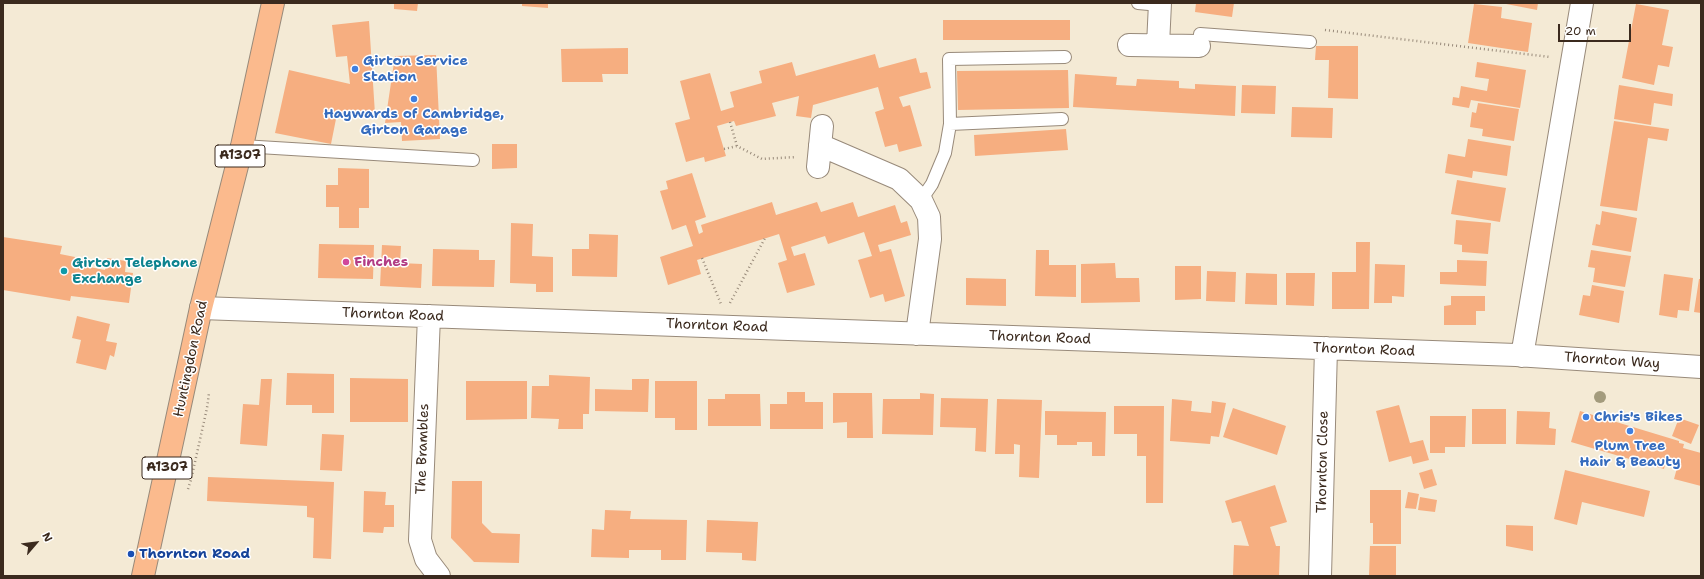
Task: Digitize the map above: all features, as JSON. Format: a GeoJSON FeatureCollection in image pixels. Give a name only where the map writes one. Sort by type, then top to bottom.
{"type":"FeatureCollection","features":[{"type":"Feature","properties":{"kind":"main road","name":"Huntingdon Road"},"geometry":{"type":"LineString","coordinates":[[143,576],[201,308],[242,146],[273,3]]}},
{"type":"Feature","properties":{"kind":"street"},"geometry":{"type":"LineString","coordinates":[[1522,356],[1582,3]]}},
{"type":"Feature","properties":{"kind":"street"},"geometry":{"type":"LineString","coordinates":[[1158,45],[1160,4]]}},
{"type":"Feature","properties":{"kind":"street"},"geometry":{"type":"LineString","coordinates":[[1129,45],[1199,46]]}},
{"type":"Feature","properties":{"kind":"street"},"geometry":{"type":"LineString","coordinates":[[820,148],[899,179],[921,200],[929,217],[930,239],[917,334]]}},
{"type":"Feature","properties":{"kind":"street","name":"Thornton Road"},"geometry":{"type":"LineString","coordinates":[[201,308],[1522,356]]}},
{"type":"Feature","properties":{"kind":"street","name":"The Brambles"},"geometry":{"type":"LineString","coordinates":[[429,316],[420,540],[426,559],[439,576]]}},
{"type":"Feature","properties":{"kind":"street","name":"Thornton Close"},"geometry":{"type":"LineString","coordinates":[[1320,576],[1326,348]]}},
{"type":"Feature","properties":{"kind":"street","name":"Thornton Way"},"geometry":{"type":"LineString","coordinates":[[1522,356],[1701,366]]}},
{"type":"Feature","properties":{"kind":"lane"},"geometry":{"type":"LineString","coordinates":[[1138,3],[1160,4]]}},
{"type":"Feature","properties":{"kind":"lane"},"geometry":{"type":"LineString","coordinates":[[1199,46],[1200,34],[1310,42]]}},
{"type":"Feature","properties":{"kind":"lane"},"geometry":{"type":"LineString","coordinates":[[921,200],[932,184],[945,154],[950,124],[949,59],[1065,57]]}},
{"type":"Feature","properties":{"kind":"lane"},"geometry":{"type":"LineString","coordinates":[[950,124],[1062,119]]}},
{"type":"Feature","properties":{"kind":"lane"},"geometry":{"type":"LineString","coordinates":[[242,146],[473,160]]}},
{"type":"Feature","properties":{"kind":"path"},"geometry":{"type":"LineString","coordinates":[[1321,30],[1572,61]]}},
{"type":"Feature","properties":{"kind":"path"},"geometry":{"type":"LineString","coordinates":[[730,122],[737,146]]}},
{"type":"Feature","properties":{"kind":"path"},"geometry":{"type":"LineString","coordinates":[[724,149],[737,146],[762,159],[820,148]]}},
{"type":"Feature","properties":{"kind":"path"},"geometry":{"type":"LineString","coordinates":[[728,307],[765,238]]}},
{"type":"Feature","properties":{"kind":"path"},"geometry":{"type":"LineString","coordinates":[[702,258],[722,307]]}},
{"type":"Feature","properties":{"kind":"building"},"geometry":{"type":"Polygon","coordinates":[[[394,3],[418,3],[417,11],[394,9],[394,3]]]}},
{"type":"Feature","properties":{"kind":"building"},"geometry":{"type":"Polygon","coordinates":[[[522,3],[548,3],[548,8],[522,6],[522,3]]]}},
{"type":"Feature","properties":{"kind":"building"},"geometry":{"type":"Polygon","coordinates":[[[1196,3],[1234,3],[1232,17],[1195,12],[1196,3]]]}},
{"type":"Feature","properties":{"kind":"building"},"geometry":{"type":"Polygon","coordinates":[[[1501,3],[1538,3],[1537,10],[1501,3]]]}},
{"type":"Feature","properties":{"kind":"building"},"geometry":{"type":"Polygon","coordinates":[[[1474,4],[1502,7],[1501,18],[1532,23],[1528,52],[1468,43],[1474,4]]]}},
{"type":"Feature","properties":{"kind":"building"},"geometry":{"type":"Polygon","coordinates":[[[1636,4],[1669,10],[1662,45],[1673,47],[1669,67],[1658,65],[1654,85],[1622,78],[1636,4]]]}},
{"type":"Feature","properties":{"kind":"building"},"geometry":{"type":"Polygon","coordinates":[[[943,20],[1070,20],[1070,40],[943,40],[943,20]]]}},
{"type":"Feature","properties":{"kind":"building"},"geometry":{"type":"Polygon","coordinates":[[[369,21],[375,114],[337,114],[331,144],[275,133],[289,70],[350,84],[347,56],[336,57],[332,25],[369,21]]]}},
{"type":"Feature","properties":{"kind":"building"},"geometry":{"type":"Polygon","coordinates":[[[1316,46],[1358,46],[1358,99],[1328,98],[1329,60],[1315,60],[1316,46]]]}},
{"type":"Feature","properties":{"kind":"building"},"geometry":{"type":"Polygon","coordinates":[[[628,48],[628,74],[602,74],[603,82],[562,82],[561,49],[628,48]]]}},
{"type":"Feature","properties":{"kind":"building"},"geometry":{"type":"Polygon","coordinates":[[[875,54],[879,68],[916,58],[920,73],[927,72],[931,88],[899,97],[903,107],[910,105],[922,146],[899,152],[897,144],[885,147],[875,112],[884,109],[878,87],[813,105],[811,118],[796,116],[799,96],[772,103],[776,116],[736,126],[734,121],[717,126],[726,156],[705,162],[704,157],[686,162],[675,123],[690,119],[680,81],[710,73],[721,111],[734,107],[730,92],[762,83],[759,71],[792,62],[796,76],[875,54]]]}},
{"type":"Feature","properties":{"kind":"building"},"geometry":{"type":"Polygon","coordinates":[[[436,55],[440,139],[402,141],[401,122],[385,123],[395,56],[436,55]]]}},
{"type":"Feature","properties":{"kind":"building"},"geometry":{"type":"Polygon","coordinates":[[[1477,62],[1526,70],[1520,108],[1471,100],[1469,108],[1452,105],[1453,97],[1459,98],[1461,86],[1487,91],[1489,79],[1475,77],[1477,62]]]}},
{"type":"Feature","properties":{"kind":"building"},"geometry":{"type":"Polygon","coordinates":[[[1068,70],[1069,108],[958,110],[957,71],[1068,70]]]}},
{"type":"Feature","properties":{"kind":"building"},"geometry":{"type":"Polygon","coordinates":[[[1075,74],[1117,77],[1116,85],[1136,86],[1137,79],[1179,81],[1179,88],[1195,89],[1195,84],[1236,86],[1235,116],[1073,107],[1075,74]]]}},
{"type":"Feature","properties":{"kind":"building"},"geometry":{"type":"Polygon","coordinates":[[[1242,85],[1276,86],[1275,114],[1241,113],[1242,85]]]}},
{"type":"Feature","properties":{"kind":"building"},"geometry":{"type":"Polygon","coordinates":[[[1619,85],[1673,94],[1672,106],[1654,103],[1651,125],[1614,119],[1619,85]]]}},
{"type":"Feature","properties":{"kind":"building"},"geometry":{"type":"Polygon","coordinates":[[[1478,103],[1519,109],[1514,141],[1482,136],[1483,129],[1470,127],[1472,112],[1476,113],[1478,103]]]}},
{"type":"Feature","properties":{"kind":"building"},"geometry":{"type":"Polygon","coordinates":[[[1292,107],[1333,108],[1332,138],[1291,137],[1292,107]]]}},
{"type":"Feature","properties":{"kind":"building"},"geometry":{"type":"Polygon","coordinates":[[[1614,121],[1669,129],[1667,141],[1648,138],[1637,211],[1600,206],[1614,121]]]}},
{"type":"Feature","properties":{"kind":"building"},"geometry":{"type":"Polygon","coordinates":[[[1066,129],[1068,150],[975,156],[974,135],[1066,129]]]}},
{"type":"Feature","properties":{"kind":"building"},"geometry":{"type":"Polygon","coordinates":[[[1468,139],[1511,146],[1507,176],[1473,171],[1472,178],[1445,173],[1448,154],[1465,157],[1468,139]]]}},
{"type":"Feature","properties":{"kind":"building"},"geometry":{"type":"Polygon","coordinates":[[[492,144],[517,144],[517,168],[492,169],[492,144]]]}},
{"type":"Feature","properties":{"kind":"building"},"geometry":{"type":"Polygon","coordinates":[[[338,168],[369,169],[369,208],[359,208],[359,228],[339,228],[339,207],[326,207],[326,185],[338,185],[338,168]]]}},
{"type":"Feature","properties":{"kind":"building"},"geometry":{"type":"Polygon","coordinates":[[[692,173],[706,217],[695,221],[699,234],[703,232],[701,225],[772,202],[776,215],[817,202],[821,212],[853,202],[858,217],[895,205],[901,223],[907,221],[911,235],[878,245],[880,252],[891,249],[905,296],[885,302],[883,294],[870,298],[858,260],[872,256],[864,232],[828,244],[825,236],[791,247],[794,256],[805,253],[815,285],[787,293],[778,263],[787,260],[779,234],[697,260],[701,274],[668,285],[660,257],[693,246],[686,225],[672,230],[660,191],[668,189],[666,181],[692,173]]]}},
{"type":"Feature","properties":{"kind":"building"},"geometry":{"type":"Polygon","coordinates":[[[1457,180],[1506,188],[1500,222],[1451,214],[1457,180]]]}},
{"type":"Feature","properties":{"kind":"building"},"geometry":{"type":"Polygon","coordinates":[[[1602,211],[1637,218],[1631,252],[1592,245],[1596,224],[1600,225],[1602,211]]]}},
{"type":"Feature","properties":{"kind":"building"},"geometry":{"type":"Polygon","coordinates":[[[1456,220],[1491,223],[1488,254],[1462,252],[1462,245],[1454,244],[1456,220]]]}},
{"type":"Feature","properties":{"kind":"building"},"geometry":{"type":"Polygon","coordinates":[[[511,223],[533,224],[532,256],[553,257],[553,292],[536,292],[536,284],[510,283],[511,223]]]}},
{"type":"Feature","properties":{"kind":"building"},"geometry":{"type":"Polygon","coordinates":[[[589,234],[618,235],[617,277],[572,276],[572,249],[589,249],[589,234]]]}},
{"type":"Feature","properties":{"kind":"building","name":"Girton Telephone Exchange"},"geometry":{"type":"Polygon","coordinates":[[[3,237],[62,246],[60,254],[75,257],[74,264],[105,270],[107,258],[126,261],[125,272],[133,273],[129,303],[71,296],[70,301],[3,290],[3,237]]]}},
{"type":"Feature","properties":{"kind":"building"},"geometry":{"type":"Polygon","coordinates":[[[1356,242],[1370,242],[1369,309],[1332,309],[1332,272],[1356,272],[1356,242]]]}},
{"type":"Feature","properties":{"kind":"building","name":"Finches"},"geometry":{"type":"Polygon","coordinates":[[[319,244],[374,245],[373,279],[318,278],[319,244]]]}},
{"type":"Feature","properties":{"kind":"building"},"geometry":{"type":"Polygon","coordinates":[[[382,245],[401,246],[400,263],[422,264],[421,288],[380,286],[382,245]]]}},
{"type":"Feature","properties":{"kind":"building"},"geometry":{"type":"Polygon","coordinates":[[[433,249],[479,250],[479,260],[495,260],[494,287],[432,286],[433,249]]]}},
{"type":"Feature","properties":{"kind":"building"},"geometry":{"type":"Polygon","coordinates":[[[1036,250],[1049,250],[1049,265],[1076,265],[1076,297],[1035,296],[1036,250]]]}},
{"type":"Feature","properties":{"kind":"building"},"geometry":{"type":"Polygon","coordinates":[[[1591,250],[1631,256],[1625,287],[1593,282],[1595,268],[1588,267],[1591,250]]]}},
{"type":"Feature","properties":{"kind":"building"},"geometry":{"type":"Polygon","coordinates":[[[1457,260],[1487,261],[1486,286],[1440,284],[1440,272],[1457,272],[1457,260]]]}},
{"type":"Feature","properties":{"kind":"building"},"geometry":{"type":"Polygon","coordinates":[[[1115,263],[1116,278],[1139,278],[1140,302],[1081,303],[1081,264],[1115,263]]]}},
{"type":"Feature","properties":{"kind":"building"},"geometry":{"type":"Polygon","coordinates":[[[1375,264],[1405,265],[1404,297],[1392,296],[1392,303],[1374,303],[1375,264]]]}},
{"type":"Feature","properties":{"kind":"building"},"geometry":{"type":"Polygon","coordinates":[[[1175,266],[1201,266],[1201,299],[1175,300],[1175,266]]]}},
{"type":"Feature","properties":{"kind":"building"},"geometry":{"type":"Polygon","coordinates":[[[1207,271],[1236,272],[1235,302],[1206,301],[1207,271]]]}},
{"type":"Feature","properties":{"kind":"building"},"geometry":{"type":"Polygon","coordinates":[[[1246,273],[1277,274],[1277,305],[1245,304],[1246,273]]]}},
{"type":"Feature","properties":{"kind":"building"},"geometry":{"type":"Polygon","coordinates":[[[1286,273],[1315,273],[1314,306],[1286,305],[1286,273]]]}},
{"type":"Feature","properties":{"kind":"building"},"geometry":{"type":"Polygon","coordinates":[[[1664,274],[1693,278],[1689,311],[1678,310],[1677,318],[1659,315],[1664,274]]]}},
{"type":"Feature","properties":{"kind":"building"},"geometry":{"type":"Polygon","coordinates":[[[966,278],[1006,279],[1006,306],[966,305],[966,278]]]}},
{"type":"Feature","properties":{"kind":"building"},"geometry":{"type":"Polygon","coordinates":[[[1699,279],[1701,279],[1701,313],[1694,312],[1699,279]]]}},
{"type":"Feature","properties":{"kind":"building"},"geometry":{"type":"Polygon","coordinates":[[[1592,285],[1624,291],[1619,323],[1579,315],[1583,295],[1590,296],[1592,285]]]}},
{"type":"Feature","properties":{"kind":"building"},"geometry":{"type":"Polygon","coordinates":[[[1451,296],[1485,296],[1485,311],[1476,311],[1476,325],[1444,325],[1444,306],[1451,305],[1451,296]]]}},
{"type":"Feature","properties":{"kind":"building"},"geometry":{"type":"Polygon","coordinates":[[[77,316],[110,324],[106,341],[117,343],[114,357],[110,355],[106,370],[76,363],[81,340],[72,338],[77,316]]]}},
{"type":"Feature","properties":{"kind":"building"},"geometry":{"type":"Polygon","coordinates":[[[287,373],[334,374],[334,413],[312,413],[312,405],[286,405],[287,373]]]}},
{"type":"Feature","properties":{"kind":"building"},"geometry":{"type":"Polygon","coordinates":[[[549,375],[590,377],[589,414],[583,414],[583,429],[558,429],[559,419],[531,418],[532,386],[549,386],[549,375]]]}},
{"type":"Feature","properties":{"kind":"building"},"geometry":{"type":"Polygon","coordinates":[[[350,378],[408,379],[408,422],[350,422],[350,378]]]}},
{"type":"Feature","properties":{"kind":"building"},"geometry":{"type":"Polygon","coordinates":[[[261,379],[272,379],[267,446],[240,444],[243,404],[259,405],[261,379]]]}},
{"type":"Feature","properties":{"kind":"building"},"geometry":{"type":"Polygon","coordinates":[[[632,379],[649,379],[648,412],[595,411],[595,389],[632,390],[632,379]]]}},
{"type":"Feature","properties":{"kind":"building"},"geometry":{"type":"Polygon","coordinates":[[[466,381],[527,381],[527,419],[466,420],[466,381]]]}},
{"type":"Feature","properties":{"kind":"building"},"geometry":{"type":"Polygon","coordinates":[[[655,381],[697,381],[697,430],[675,430],[675,418],[655,418],[655,381]]]}},
{"type":"Feature","properties":{"kind":"building"},"geometry":{"type":"Polygon","coordinates":[[[787,392],[805,392],[805,402],[823,402],[823,429],[770,429],[770,404],[787,404],[787,392]]]}},
{"type":"Feature","properties":{"kind":"building"},"geometry":{"type":"Polygon","coordinates":[[[833,393],[872,393],[873,438],[847,438],[847,422],[833,423],[833,393]]]}},
{"type":"Feature","properties":{"kind":"building"},"geometry":{"type":"Polygon","coordinates":[[[920,393],[934,394],[933,435],[882,434],[883,399],[920,399],[920,393]]]}},
{"type":"Feature","properties":{"kind":"building"},"geometry":{"type":"Polygon","coordinates":[[[725,394],[760,394],[761,426],[708,426],[708,399],[725,399],[725,394]]]}},
{"type":"Feature","properties":{"kind":"building"},"geometry":{"type":"Polygon","coordinates":[[[941,398],[988,399],[986,452],[975,451],[976,428],[940,427],[941,398]]]}},
{"type":"Feature","properties":{"kind":"building"},"geometry":{"type":"Polygon","coordinates":[[[997,399],[1042,400],[1039,478],[1019,477],[1020,445],[1014,444],[1014,454],[995,454],[997,399]]]}},
{"type":"Feature","properties":{"kind":"building"},"geometry":{"type":"Polygon","coordinates":[[[1172,399],[1192,401],[1191,411],[1211,413],[1212,401],[1226,403],[1219,437],[1211,436],[1210,444],[1170,441],[1172,399]]]}},
{"type":"Feature","properties":{"kind":"building"},"geometry":{"type":"Polygon","coordinates":[[[1399,405],[1410,443],[1423,440],[1429,460],[1413,464],[1411,456],[1389,462],[1376,411],[1399,405]]]}},
{"type":"Feature","properties":{"kind":"building"},"geometry":{"type":"Polygon","coordinates":[[[1114,406],[1164,406],[1163,503],[1146,503],[1146,456],[1137,456],[1137,434],[1114,434],[1114,406]]]}},
{"type":"Feature","properties":{"kind":"building"},"geometry":{"type":"Polygon","coordinates":[[[1233,408],[1286,426],[1277,455],[1223,437],[1233,408]]]}},
{"type":"Feature","properties":{"kind":"building"},"geometry":{"type":"Polygon","coordinates":[[[1472,409],[1506,409],[1506,444],[1472,444],[1472,409]]]}},
{"type":"Feature","properties":{"kind":"building"},"geometry":{"type":"Polygon","coordinates":[[[1045,411],[1106,412],[1105,456],[1092,456],[1092,442],[1077,442],[1077,445],[1057,445],[1057,435],[1045,435],[1045,411]]]}},
{"type":"Feature","properties":{"kind":"building"},"geometry":{"type":"Polygon","coordinates":[[[1517,411],[1550,412],[1549,428],[1556,429],[1555,445],[1516,444],[1517,411]]]}},
{"type":"Feature","properties":{"kind":"building"},"geometry":{"type":"Polygon","coordinates":[[[1580,411],[1679,441],[1679,443],[1684,444],[1683,448],[1701,453],[1701,486],[1674,479],[1677,468],[1665,465],[1664,469],[1571,442],[1580,411]]]}},
{"type":"Feature","properties":{"kind":"building"},"geometry":{"type":"Polygon","coordinates":[[[1430,416],[1466,416],[1465,447],[1445,447],[1445,453],[1430,453],[1430,416]]]}},
{"type":"Feature","properties":{"kind":"building"},"geometry":{"type":"Polygon","coordinates":[[[1679,418],[1699,425],[1691,444],[1672,436],[1679,418]]]}},
{"type":"Feature","properties":{"kind":"building"},"geometry":{"type":"Polygon","coordinates":[[[322,434],[344,435],[342,471],[320,470],[322,434]]]}},
{"type":"Feature","properties":{"kind":"building"},"geometry":{"type":"Polygon","coordinates":[[[1432,469],[1437,485],[1424,489],[1419,473],[1432,469]]]}},
{"type":"Feature","properties":{"kind":"building"},"geometry":{"type":"Polygon","coordinates":[[[1565,470],[1650,491],[1644,517],[1582,502],[1577,525],[1554,519],[1565,470]]]}},
{"type":"Feature","properties":{"kind":"building"},"geometry":{"type":"Polygon","coordinates":[[[208,477],[334,482],[331,559],[313,558],[314,518],[307,517],[307,506],[207,501],[208,477]]]}},
{"type":"Feature","properties":{"kind":"building"},"geometry":{"type":"Polygon","coordinates":[[[452,481],[482,481],[482,523],[492,533],[520,534],[519,563],[474,562],[451,538],[452,481]]]}},
{"type":"Feature","properties":{"kind":"building"},"geometry":{"type":"Polygon","coordinates":[[[1275,485],[1287,522],[1270,527],[1276,546],[1280,546],[1279,576],[1233,575],[1234,545],[1249,546],[1241,521],[1232,523],[1225,501],[1275,485]]]}},
{"type":"Feature","properties":{"kind":"building"},"geometry":{"type":"Polygon","coordinates":[[[1370,490],[1401,490],[1401,544],[1373,544],[1373,523],[1370,523],[1370,490]]]}},
{"type":"Feature","properties":{"kind":"building"},"geometry":{"type":"Polygon","coordinates":[[[364,491],[386,492],[385,505],[394,505],[394,527],[384,527],[383,533],[363,532],[364,491]]]}},
{"type":"Feature","properties":{"kind":"building"},"geometry":{"type":"Polygon","coordinates":[[[1408,492],[1419,494],[1416,509],[1405,508],[1408,492]]]}},
{"type":"Feature","properties":{"kind":"building"},"geometry":{"type":"Polygon","coordinates":[[[1420,497],[1437,500],[1435,512],[1418,510],[1420,497]]]}},
{"type":"Feature","properties":{"kind":"building"},"geometry":{"type":"Polygon","coordinates":[[[605,510],[631,511],[630,519],[687,520],[686,560],[661,560],[661,550],[629,550],[629,558],[591,557],[592,529],[604,530],[605,510]]]}},
{"type":"Feature","properties":{"kind":"building"},"geometry":{"type":"Polygon","coordinates":[[[707,520],[758,522],[756,561],[742,560],[742,553],[706,552],[707,520]]]}},
{"type":"Feature","properties":{"kind":"building"},"geometry":{"type":"Polygon","coordinates":[[[1506,525],[1533,526],[1533,551],[1506,546],[1506,525]]]}},
{"type":"Feature","properties":{"kind":"building"},"geometry":{"type":"Polygon","coordinates":[[[1370,546],[1396,546],[1396,576],[1369,576],[1370,546]]]}},
{"type":"Feature","properties":{"kind":"place","name":"Girton Service Station"},"geometry":{"type":"Point","coordinates":[355,69]}},
{"type":"Feature","properties":{"kind":"place","name":"Haywards of Cambridge, Girton Garage"},"geometry":{"type":"Point","coordinates":[414,99]}},
{"type":"Feature","properties":{"kind":"place","name":"Finches"},"geometry":{"type":"Point","coordinates":[346,262]}},
{"type":"Feature","properties":{"kind":"place","name":"Girton Telephone Exchange"},"geometry":{"type":"Point","coordinates":[64,271]}},
{"type":"Feature","properties":{"kind":"place","name":"Chris's Bikes"},"geometry":{"type":"Point","coordinates":[1586,417]}},
{"type":"Feature","properties":{"kind":"place","name":"Plum Tree Hair & Beauty"},"geometry":{"type":"Point","coordinates":[1630,431]}},
{"type":"Feature","properties":{"kind":"place","name":"Thornton Road"},"geometry":{"type":"Point","coordinates":[131,554]}}]}
